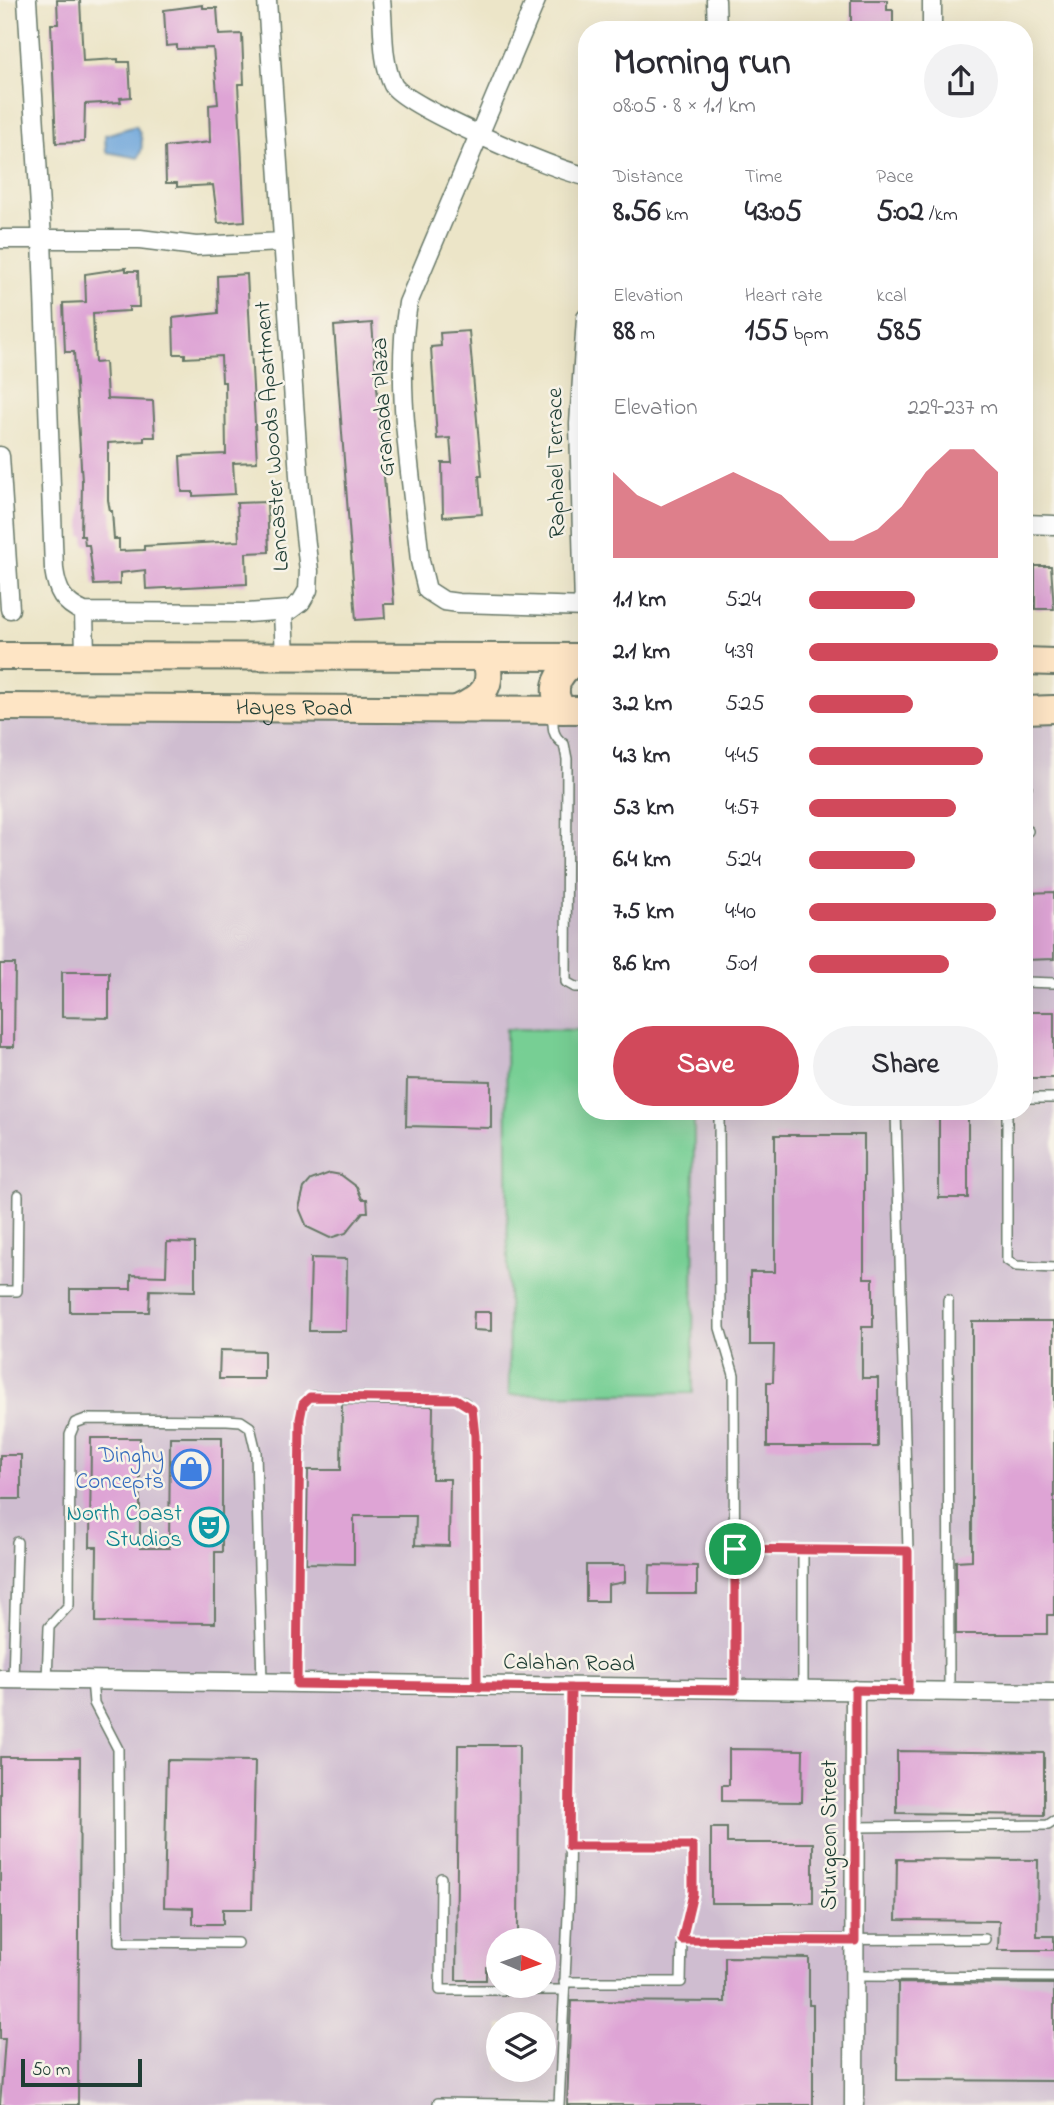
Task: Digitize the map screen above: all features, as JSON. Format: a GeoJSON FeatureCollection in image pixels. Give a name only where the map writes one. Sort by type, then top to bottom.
{"type":"FeatureCollection","features":[{"type":"Feature","properties":{"kind":"street"},"geometry":{"type":"LineString","coordinates":[[27,0],[42,239],[54,569],[63,599],[84,612],[283,612],[285,656]]}},
{"type":"Feature","properties":{"kind":"street","name":"Lancaster Woods Apartment"},"geometry":{"type":"LineString","coordinates":[[267,0],[300,491],[309,570],[308,590],[301,602],[283,612]]}},
{"type":"Feature","properties":{"kind":"street"},"geometry":{"type":"LineString","coordinates":[[381,0],[385,57],[393,84],[410,101],[558,168],[578,174]]}},
{"type":"Feature","properties":{"kind":"street","name":"Granada Plaza"},"geometry":{"type":"LineString","coordinates":[[536,0],[408,303],[403,334],[403,380],[422,578],[427,590],[444,601],[578,607]]}},
{"type":"Feature","properties":{"kind":"street"},"geometry":{"type":"LineString","coordinates":[[716,0],[717,21]]}},
{"type":"Feature","properties":{"kind":"street"},"geometry":{"type":"LineString","coordinates":[[932,0],[932,21]]}},
{"type":"Feature","properties":{"kind":"street"},"geometry":{"type":"LineString","coordinates":[[0,239],[140,239],[196,246],[283,242]]}},
{"type":"Feature","properties":{"kind":"street"},"geometry":{"type":"LineString","coordinates":[[0,456],[10,609]]}},
{"type":"Feature","properties":{"kind":"street"},"geometry":{"type":"LineString","coordinates":[[1033,524],[1054,525]]}},
{"type":"Feature","properties":{"kind":"street"},"geometry":{"type":"LineString","coordinates":[[84,612],[85,656]]}},
{"type":"Feature","properties":{"kind":"street"},"geometry":{"type":"LineString","coordinates":[[0,656],[578,657]]}},
{"type":"Feature","properties":{"kind":"street"},"geometry":{"type":"LineString","coordinates":[[457,709],[477,700],[488,687],[490,674],[485,657]]}},
{"type":"Feature","properties":{"kind":"street"},"geometry":{"type":"LineString","coordinates":[[567,710],[556,694],[559,675],[567,666],[578,661]]}},
{"type":"Feature","properties":{"kind":"street"},"geometry":{"type":"LineString","coordinates":[[1033,661],[1054,662]]}},
{"type":"Feature","properties":{"kind":"street","name":"Hayes Road"},"geometry":{"type":"LineString","coordinates":[[0,707],[567,710]]}},
{"type":"Feature","properties":{"kind":"street"},"geometry":{"type":"LineString","coordinates":[[1033,710],[1054,709]]}},
{"type":"Feature","properties":{"kind":"street","name":"Calahan Road"},"geometry":{"type":"LineString","coordinates":[[6,1680],[1054,1693]]}},
{"type":"Feature","properties":{"kind":"street","name":"Sturgeon Street"},"geometry":{"type":"LineString","coordinates":[[854,2105],[855,1690]]}},
{"type":"Feature","properties":{"kind":"lane"},"geometry":{"type":"LineString","coordinates":[[567,710],[553,732],[557,740],[564,744],[566,759],[566,982],[578,987]]}},
{"type":"Feature","properties":{"kind":"lane"},"geometry":{"type":"LineString","coordinates":[[1033,982],[1054,982]]}},
{"type":"Feature","properties":{"kind":"lane"},"geometry":{"type":"LineString","coordinates":[[1033,1098],[1054,1098]]}},
{"type":"Feature","properties":{"kind":"lane"},"geometry":{"type":"LineString","coordinates":[[719,1120],[720,1328],[734,1375],[735,1690]]}},
{"type":"Feature","properties":{"kind":"lane"},"geometry":{"type":"LineString","coordinates":[[896,1120],[908,1551],[908,1691]]}},
{"type":"Feature","properties":{"kind":"lane"},"geometry":{"type":"LineString","coordinates":[[1007,1120],[1007,1260],[1016,1266],[1054,1268]]}},
{"type":"Feature","properties":{"kind":"lane"},"geometry":{"type":"LineString","coordinates":[[0,1291],[17,1292],[18,1195]]}},
{"type":"Feature","properties":{"kind":"lane"},"geometry":{"type":"LineString","coordinates":[[948,1300],[949,1692]]}},
{"type":"Feature","properties":{"kind":"lane"},"geometry":{"type":"LineString","coordinates":[[297,1684],[300,1438],[303,1404],[314,1396],[456,1399],[469,1404],[474,1419],[477,1687]]}},
{"type":"Feature","properties":{"kind":"lane"},"geometry":{"type":"LineString","coordinates":[[47,1680],[49,1627],[69,1605],[70,1435],[75,1423],[86,1419],[227,1420],[241,1421],[250,1427],[256,1452],[262,1683]]}},
{"type":"Feature","properties":{"kind":"lane"},"geometry":{"type":"LineString","coordinates":[[6,1680],[17,1542]]}},
{"type":"Feature","properties":{"kind":"lane"},"geometry":{"type":"LineString","coordinates":[[735,1549],[908,1551]]}},
{"type":"Feature","properties":{"kind":"lane"},"geometry":{"type":"LineString","coordinates":[[803,1550],[803,1690]]}},
{"type":"Feature","properties":{"kind":"lane"},"geometry":{"type":"LineString","coordinates":[[92,1680],[94,1703],[118,1749],[119,1942],[237,1943]]}},
{"type":"Feature","properties":{"kind":"lane"},"geometry":{"type":"LineString","coordinates":[[438,2103],[559,2105],[569,1846],[571,1688]]}},
{"type":"Feature","properties":{"kind":"lane"},"geometry":{"type":"LineString","coordinates":[[855,1827],[1048,1825],[1054,1821]]}},
{"type":"Feature","properties":{"kind":"lane"},"geometry":{"type":"LineString","coordinates":[[442,1878],[440,1990],[681,1982],[682,1940],[693,1894],[693,1846],[569,1846]]}},
{"type":"Feature","properties":{"kind":"lane"},"geometry":{"type":"LineString","coordinates":[[682,1940],[855,1941],[887,1937],[985,1939]]}},
{"type":"Feature","properties":{"kind":"lane"},"geometry":{"type":"LineString","coordinates":[[855,1976],[1054,1978]]}},
{"type":"Feature","properties":{"kind":"shaded area"},"geometry":{"type":"Polygon","coordinates":[[[0,716],[578,718],[578,1120],[1033,1120],[1033,720],[1054,719],[1054,2105],[0,2105],[0,716]]]}},
{"type":"Feature","properties":{"kind":"green space"},"geometry":{"type":"Polygon","coordinates":[[[506,1029],[578,1030],[578,1120],[694,1120],[693,1393],[509,1395],[506,1029]]]}},
{"type":"Feature","properties":{"kind":"water"},"geometry":{"type":"Polygon","coordinates":[[[136,126],[142,142],[138,158],[106,152],[105,135],[136,126]]]}},
{"type":"Feature","properties":{"kind":"building"},"geometry":{"type":"Polygon","coordinates":[[[57,0],[80,0],[83,61],[118,59],[118,62],[129,62],[131,97],[120,98],[121,102],[85,104],[84,142],[56,143],[51,24],[58,24],[57,0]]]}},
{"type":"Feature","properties":{"kind":"building"},"geometry":{"type":"Polygon","coordinates":[[[851,0],[887,0],[887,10],[893,10],[893,21],[851,21],[851,0]]]}},
{"type":"Feature","properties":{"kind":"building"},"geometry":{"type":"Polygon","coordinates":[[[203,5],[203,8],[217,8],[219,35],[242,34],[244,84],[238,84],[245,221],[218,223],[213,185],[177,187],[177,183],[166,183],[165,147],[210,142],[209,105],[218,104],[213,48],[177,49],[177,45],[166,46],[164,10],[203,5]]]}},
{"type":"Feature","properties":{"kind":"building"},"geometry":{"type":"Polygon","coordinates":[[[126,268],[126,271],[138,271],[139,307],[129,307],[129,311],[93,313],[95,363],[105,362],[107,399],[153,401],[155,437],[144,437],[144,441],[108,443],[108,500],[112,511],[114,539],[119,539],[119,551],[144,550],[144,546],[239,541],[237,503],[267,502],[269,552],[246,553],[247,584],[146,589],[145,570],[120,573],[120,584],[94,585],[89,545],[85,545],[84,536],[81,536],[82,482],[74,352],[65,352],[63,303],[86,302],[85,274],[126,268]]]}},
{"type":"Feature","properties":{"kind":"building"},"geometry":{"type":"Polygon","coordinates":[[[247,274],[257,462],[233,463],[235,494],[193,496],[193,492],[182,492],[180,456],[226,454],[225,382],[222,382],[221,356],[185,358],[185,354],[174,354],[173,318],[218,313],[217,276],[247,274]]]}},
{"type":"Feature","properties":{"kind":"building"},"geometry":{"type":"Polygon","coordinates":[[[372,323],[394,604],[384,604],[385,618],[356,620],[334,326],[372,323]]]}},
{"type":"Feature","properties":{"kind":"building"},"geometry":{"type":"Polygon","coordinates":[[[469,331],[482,476],[479,476],[482,514],[443,517],[442,463],[452,463],[450,438],[437,439],[431,347],[441,346],[440,333],[469,331]]]}},
{"type":"Feature","properties":{"kind":"building"},"geometry":{"type":"Polygon","coordinates":[[[1035,566],[1051,566],[1054,609],[1035,609],[1035,566]]]}},
{"type":"Feature","properties":{"kind":"building"},"geometry":{"type":"Polygon","coordinates":[[[1054,892],[1054,959],[1033,960],[1033,893],[1054,892]]]}},
{"type":"Feature","properties":{"kind":"building"},"geometry":{"type":"Polygon","coordinates":[[[0,964],[15,964],[14,1047],[0,1047],[0,964]]]}},
{"type":"Feature","properties":{"kind":"building"},"geometry":{"type":"Polygon","coordinates":[[[62,972],[109,972],[109,1018],[62,1017],[62,972]]]}},
{"type":"Feature","properties":{"kind":"building"},"geometry":{"type":"Polygon","coordinates":[[[1033,1012],[1054,1012],[1054,1078],[1033,1078],[1033,1012]]]}},
{"type":"Feature","properties":{"kind":"building"},"geometry":{"type":"Polygon","coordinates":[[[407,1079],[491,1081],[491,1128],[406,1126],[407,1079]]]}},
{"type":"Feature","properties":{"kind":"building"},"geometry":{"type":"Polygon","coordinates":[[[939,1120],[968,1120],[968,1198],[939,1198],[939,1120]]]}},
{"type":"Feature","properties":{"kind":"building"},"geometry":{"type":"Polygon","coordinates":[[[775,1135],[864,1135],[864,1278],[873,1278],[873,1327],[862,1327],[862,1378],[878,1378],[878,1447],[767,1447],[767,1382],[773,1382],[774,1345],[750,1345],[750,1272],[775,1272],[775,1135]]]}},
{"type":"Feature","properties":{"kind":"building"},"geometry":{"type":"Polygon","coordinates":[[[330,1173],[341,1175],[357,1187],[362,1199],[367,1199],[368,1212],[363,1212],[346,1233],[330,1238],[307,1227],[299,1208],[304,1188],[311,1180],[330,1173]]]}},
{"type":"Feature","properties":{"kind":"building"},"geometry":{"type":"Polygon","coordinates":[[[167,1242],[195,1243],[195,1291],[150,1290],[149,1312],[70,1312],[70,1289],[131,1289],[131,1275],[166,1276],[167,1242]]]}},
{"type":"Feature","properties":{"kind":"building"},"geometry":{"type":"Polygon","coordinates":[[[311,1258],[347,1259],[346,1331],[309,1331],[311,1258]]]}},
{"type":"Feature","properties":{"kind":"building"},"geometry":{"type":"Polygon","coordinates":[[[474,1312],[491,1312],[491,1331],[473,1330],[474,1312]]]}},
{"type":"Feature","properties":{"kind":"building"},"geometry":{"type":"Polygon","coordinates":[[[972,1321],[1054,1321],[1054,1615],[1047,1615],[1047,1634],[956,1634],[956,1561],[972,1560],[972,1321]]]}},
{"type":"Feature","properties":{"kind":"building"},"geometry":{"type":"Polygon","coordinates":[[[220,1350],[264,1351],[264,1379],[219,1379],[220,1350]]]}},
{"type":"Feature","properties":{"kind":"building"},"geometry":{"type":"Polygon","coordinates":[[[342,1404],[433,1406],[432,1479],[450,1479],[449,1546],[415,1545],[416,1516],[354,1516],[354,1564],[306,1563],[308,1470],[341,1470],[342,1404]]]}},
{"type":"Feature","properties":{"kind":"building"},"geometry":{"type":"Polygon","coordinates":[[[170,1437],[222,1437],[222,1552],[215,1552],[215,1623],[96,1622],[97,1547],[90,1547],[91,1438],[140,1438],[140,1548],[169,1548],[170,1437]]]}},
{"type":"Feature","properties":{"kind":"building"},"geometry":{"type":"Polygon","coordinates":[[[0,1455],[21,1455],[21,1499],[0,1499],[0,1455]]]}},
{"type":"Feature","properties":{"kind":"building"},"geometry":{"type":"Polygon","coordinates":[[[586,1565],[625,1565],[625,1582],[608,1585],[608,1601],[586,1601],[586,1565]]]}},
{"type":"Feature","properties":{"kind":"building"},"geometry":{"type":"Polygon","coordinates":[[[650,1565],[697,1566],[697,1594],[649,1594],[650,1565]]]}},
{"type":"Feature","properties":{"kind":"building"},"geometry":{"type":"Polygon","coordinates":[[[458,1745],[519,1745],[518,1928],[486,1928],[486,1980],[456,1980],[458,1745]]]}},
{"type":"Feature","properties":{"kind":"building"},"geometry":{"type":"Polygon","coordinates":[[[729,1749],[803,1750],[802,1802],[722,1801],[722,1785],[729,1785],[729,1749]]]}},
{"type":"Feature","properties":{"kind":"building"},"geometry":{"type":"Polygon","coordinates":[[[897,1751],[1044,1753],[1044,1815],[897,1813],[897,1751]]]}},
{"type":"Feature","properties":{"kind":"building"},"geometry":{"type":"Polygon","coordinates":[[[0,1757],[80,1757],[78,2105],[0,2105],[5,2039],[0,2039],[0,1757]]]}},
{"type":"Feature","properties":{"kind":"building"},"geometry":{"type":"Polygon","coordinates":[[[167,1760],[255,1761],[252,1909],[223,1909],[223,1924],[193,1924],[193,1908],[164,1907],[167,1760]]]}},
{"type":"Feature","properties":{"kind":"building"},"geometry":{"type":"Polygon","coordinates":[[[711,1828],[727,1828],[727,1843],[813,1843],[813,1903],[711,1903],[711,1828]]]}},
{"type":"Feature","properties":{"kind":"building"},"geometry":{"type":"Polygon","coordinates":[[[897,1859],[1038,1860],[1037,1936],[1054,1936],[1054,1950],[998,1950],[999,1921],[896,1920],[897,1859]]]}},
{"type":"Feature","properties":{"kind":"building"},"geometry":{"type":"Polygon","coordinates":[[[725,1957],[809,1958],[809,2005],[813,2005],[813,2105],[567,2105],[571,2001],[725,2002],[725,1957]]]}},
{"type":"Feature","properties":{"kind":"building"},"geometry":{"type":"Polygon","coordinates":[[[898,1983],[1054,1984],[1054,2081],[897,2080],[898,1983]]]}},
{"type":"Feature","properties":{"kind":"place","name":"Dinghy Concepts"},"geometry":{"type":"Point","coordinates":[191,1469]}},
{"type":"Feature","properties":{"kind":"place","name":"North Coast Studios"},"geometry":{"type":"Point","coordinates":[209,1527]}},
{"type":"Feature","properties":{"kind":"route"},"geometry":{"type":"LineString","coordinates":[[735,1549],[735,1690],[477,1687],[475,1436],[472,1409],[469,1404],[456,1399],[310,1397],[303,1404],[300,1419],[297,1684],[477,1687],[571,1688],[569,1846],[693,1846],[693,1894],[682,1940],[855,1941],[855,1690],[908,1691],[908,1551],[735,1549]]}}]}
